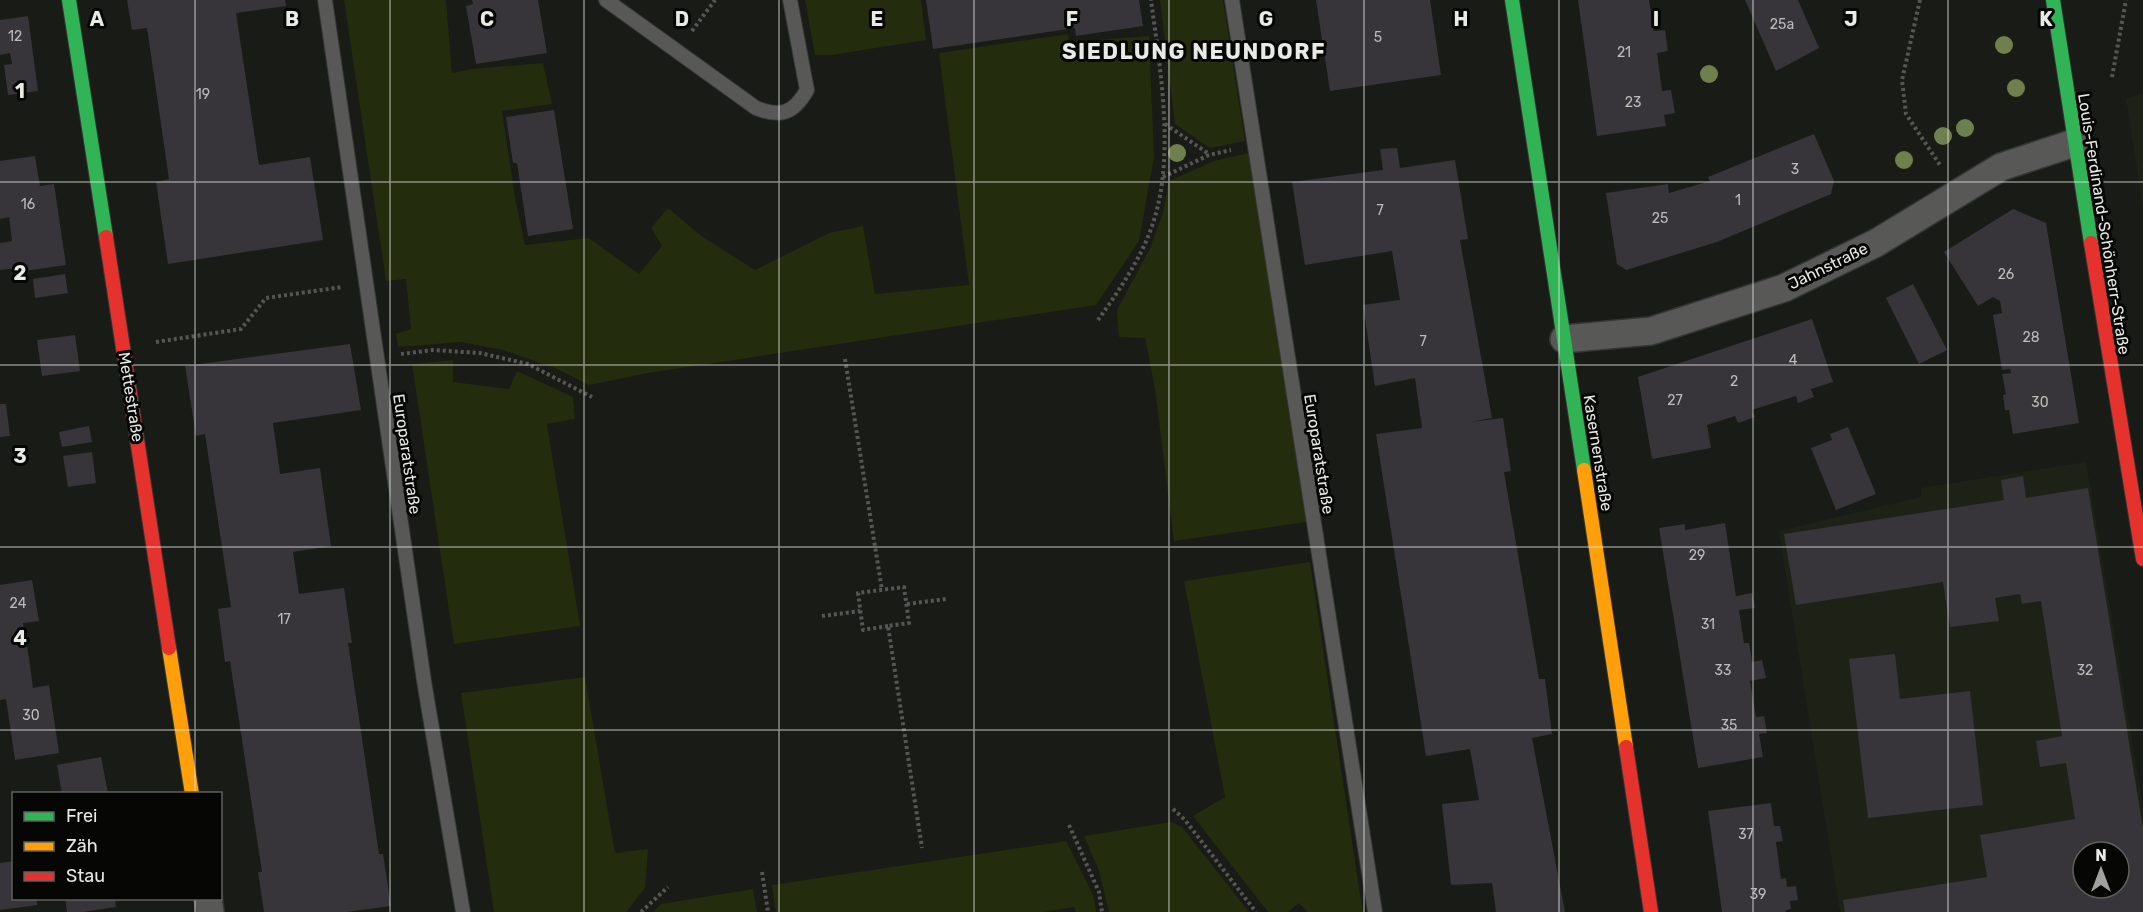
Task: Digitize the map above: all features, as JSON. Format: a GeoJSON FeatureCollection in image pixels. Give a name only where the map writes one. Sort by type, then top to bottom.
{"type":"FeatureCollection","features":[{"type":"Feature","properties":{"kind":"street","name":"Mettestraße"},"geometry":{"type":"LineString","coordinates":[[69,0],[192,792]]}},
{"type":"Feature","properties":{"kind":"street","name":"Kasernenstraße"},"geometry":{"type":"LineString","coordinates":[[1512,0],[1651,912]]}},
{"type":"Feature","properties":{"kind":"street","name":"Louis-Ferdinand-Schönherr-Straße"},"geometry":{"type":"LineString","coordinates":[[2053,0],[2074,143],[2143,559]]}},
{"type":"Feature","properties":{"kind":"street","name":"Jahnstraße"},"geometry":{"type":"LineString","coordinates":[[1564,339],[1651,331],[1784,288],[1876,243],[2001,167],[2074,143]]}},
{"type":"Feature","properties":{"kind":"lane","name":"Europaratstraße"},"geometry":{"type":"LineString","coordinates":[[325,0],[422,669],[462,912]]}},
{"type":"Feature","properties":{"kind":"lane"},"geometry":{"type":"LineString","coordinates":[[606,0],[756,108],[765,112],[782,113],[798,105],[807,90],[790,0]]}},
{"type":"Feature","properties":{"kind":"lane","name":"Europaratstraße"},"geometry":{"type":"LineString","coordinates":[[1232,0],[1375,912]]}},
{"type":"Feature","properties":{"kind":"path"},"geometry":{"type":"LineString","coordinates":[[678,51],[715,0]]}},
{"type":"Feature","properties":{"kind":"path"},"geometry":{"type":"LineString","coordinates":[[1098,320],[1128,277],[1154,219],[1162,177],[1165,124],[1151,0]]}},
{"type":"Feature","properties":{"kind":"path"},"geometry":{"type":"LineString","coordinates":[[1920,0],[1902,80],[1906,114],[1940,165]]}},
{"type":"Feature","properties":{"kind":"path"},"geometry":{"type":"LineString","coordinates":[[2112,77],[2126,0]]}},
{"type":"Feature","properties":{"kind":"path"},"geometry":{"type":"LineString","coordinates":[[1165,124],[1209,154]]}},
{"type":"Feature","properties":{"kind":"path"},"geometry":{"type":"LineString","coordinates":[[1162,177],[1209,154],[1255,146]]}},
{"type":"Feature","properties":{"kind":"path"},"geometry":{"type":"LineString","coordinates":[[123,346],[241,329],[266,298],[344,287]]}},
{"type":"Feature","properties":{"kind":"path"},"geometry":{"type":"LineString","coordinates":[[376,357],[433,350],[480,353],[528,364],[592,397]]}},
{"type":"Feature","properties":{"kind":"path"},"geometry":{"type":"LineString","coordinates":[[845,358],[882,590]]}},
{"type":"Feature","properties":{"kind":"path"},"geometry":{"type":"LineString","coordinates":[[904,587],[907,604],[909,623],[863,630],[858,593],[904,587]]}},
{"type":"Feature","properties":{"kind":"path"},"geometry":{"type":"LineString","coordinates":[[907,604],[946,598]]}},
{"type":"Feature","properties":{"kind":"path"},"geometry":{"type":"LineString","coordinates":[[822,616],[861,611]]}},
{"type":"Feature","properties":{"kind":"path"},"geometry":{"type":"LineString","coordinates":[[888,626],[922,848]]}},
{"type":"Feature","properties":{"kind":"path"},"geometry":{"type":"LineString","coordinates":[[1173,810],[1185,820],[1256,912]]}},
{"type":"Feature","properties":{"kind":"path"},"geometry":{"type":"LineString","coordinates":[[1069,825],[1099,892],[1102,912]]}},
{"type":"Feature","properties":{"kind":"path"},"geometry":{"type":"LineString","coordinates":[[762,872],[768,912]]}},
{"type":"Feature","properties":{"kind":"path"},"geometry":{"type":"LineString","coordinates":[[640,912],[668,886]]}},
{"type":"Feature","properties":{"kind":"shaded area"},"geometry":{"type":"Polygon","coordinates":[[[2143,93],[2143,207],[2126,99],[2143,93]]]}},
{"type":"Feature","properties":{"kind":"shaded area"},"geometry":{"type":"Polygon","coordinates":[[[2086,462],[2143,807],[2143,912],[1840,912],[1779,531],[1921,497],[1921,488],[2086,462]]]}},
{"type":"Feature","properties":{"kind":"green space"},"geometry":{"type":"Polygon","coordinates":[[[344,0],[446,0],[452,73],[543,63],[552,104],[502,111],[515,198],[525,245],[589,238],[639,274],[662,246],[651,228],[668,208],[700,235],[755,270],[829,233],[863,226],[875,294],[969,285],[939,53],[1068,34],[1070,46],[1098,40],[1149,36],[1154,157],[1139,241],[1096,305],[648,373],[589,385],[555,368],[503,350],[461,342],[398,347],[396,334],[411,329],[406,279],[386,281],[344,0]]]}},
{"type":"Feature","properties":{"kind":"green space"},"geometry":{"type":"Polygon","coordinates":[[[805,0],[921,0],[926,40],[832,55],[815,55],[805,0]]]}},
{"type":"Feature","properties":{"kind":"green space"},"geometry":{"type":"Polygon","coordinates":[[[1160,0],[1223,0],[1245,141],[1210,148],[1175,124],[1160,0]]]}},
{"type":"Feature","properties":{"kind":"green space"},"geometry":{"type":"Polygon","coordinates":[[[1249,153],[1306,522],[1174,541],[1155,389],[1145,338],[1119,337],[1117,310],[1150,248],[1163,213],[1169,181],[1214,161],[1249,153]]]}},
{"type":"Feature","properties":{"kind":"green space"},"geometry":{"type":"Polygon","coordinates":[[[453,360],[453,382],[509,389],[517,371],[573,397],[575,419],[547,424],[580,626],[454,644],[412,364],[453,360]]]}},
{"type":"Feature","properties":{"kind":"green space"},"geometry":{"type":"Polygon","coordinates":[[[1310,562],[1363,912],[1308,912],[1299,903],[1288,912],[1268,912],[1193,816],[1225,797],[1184,581],[1310,562]]]}},
{"type":"Feature","properties":{"kind":"green space"},"geometry":{"type":"Polygon","coordinates":[[[585,677],[615,853],[648,849],[645,888],[626,912],[494,912],[461,693],[585,677]]]}},
{"type":"Feature","properties":{"kind":"green space"},"geometry":{"type":"Polygon","coordinates":[[[1171,822],[1182,827],[1249,912],[1109,912],[1099,871],[1084,836],[1171,822]]]}},
{"type":"Feature","properties":{"kind":"green space"},"geometry":{"type":"Polygon","coordinates":[[[1066,841],[1093,895],[1096,912],[1076,912],[1074,907],[1044,912],[776,912],[772,885],[1066,841]]]}},
{"type":"Feature","properties":{"kind":"green space"},"geometry":{"type":"Polygon","coordinates":[[[753,889],[757,912],[653,912],[661,904],[753,889]]]}},
{"type":"Feature","properties":{"kind":"building"},"geometry":{"type":"Polygon","coordinates":[[[127,0],[285,0],[286,6],[236,13],[259,165],[310,157],[323,240],[168,264],[156,182],[169,179],[147,28],[132,30],[127,0]]]}},
{"type":"Feature","properties":{"kind":"building"},"geometry":{"type":"Polygon","coordinates":[[[472,0],[538,0],[547,53],[476,64],[466,6],[473,4],[472,0]]]}},
{"type":"Feature","properties":{"kind":"building"},"geometry":{"type":"Polygon","coordinates":[[[926,0],[1139,0],[1143,26],[1076,36],[1075,28],[933,49],[926,0]]]}},
{"type":"Feature","properties":{"kind":"building"},"geometry":{"type":"Polygon","coordinates":[[[1316,0],[1430,0],[1441,75],[1330,91],[1316,0]]]}},
{"type":"Feature","properties":{"kind":"building"},"geometry":{"type":"Polygon","coordinates":[[[1578,0],[1649,0],[1654,31],[1665,30],[1668,51],[1657,53],[1662,91],[1671,90],[1675,113],[1664,115],[1666,126],[1597,136],[1578,0]]]}},
{"type":"Feature","properties":{"kind":"building"},"geometry":{"type":"Polygon","coordinates":[[[1745,0],[1798,0],[1819,48],[1776,71],[1745,0]]]}},
{"type":"Feature","properties":{"kind":"building"},"geometry":{"type":"Polygon","coordinates":[[[28,16],[38,91],[8,95],[4,65],[12,64],[10,53],[0,55],[0,20],[28,16]]]}},
{"type":"Feature","properties":{"kind":"building"},"geometry":{"type":"Polygon","coordinates":[[[554,110],[573,229],[528,236],[517,163],[513,163],[506,117],[554,110]]]}},
{"type":"Feature","properties":{"kind":"building"},"geometry":{"type":"Polygon","coordinates":[[[1814,134],[1834,181],[1831,194],[1717,242],[1626,270],[1617,264],[1606,193],[1668,184],[1669,193],[1710,181],[1708,177],[1814,134]]]}},
{"type":"Feature","properties":{"kind":"building"},"geometry":{"type":"Polygon","coordinates":[[[1397,148],[1400,168],[1455,160],[1468,239],[1460,240],[1492,418],[1470,422],[1503,418],[1511,471],[1504,472],[1539,679],[1545,679],[1552,734],[1532,738],[1565,912],[1496,912],[1492,883],[1451,885],[1442,804],[1479,800],[1470,749],[1426,756],[1376,434],[1422,428],[1415,378],[1375,386],[1363,305],[1400,300],[1392,251],[1305,265],[1292,182],[1383,170],[1380,149],[1397,148]]]}},
{"type":"Feature","properties":{"kind":"building"},"geometry":{"type":"Polygon","coordinates":[[[35,156],[40,186],[54,184],[66,265],[18,272],[17,268],[0,270],[0,243],[12,241],[9,217],[0,219],[0,161],[35,156]]]}},
{"type":"Feature","properties":{"kind":"building"},"geometry":{"type":"Polygon","coordinates":[[[2013,209],[2046,223],[2079,423],[2013,434],[2009,410],[2005,410],[2003,395],[2006,394],[2002,374],[2011,373],[2010,369],[2002,370],[1993,315],[2002,313],[2000,301],[1993,297],[1978,306],[1944,252],[2013,209]]]}},
{"type":"Feature","properties":{"kind":"building"},"geometry":{"type":"Polygon","coordinates":[[[65,274],[68,293],[35,298],[33,279],[65,274]]]}},
{"type":"Feature","properties":{"kind":"building"},"geometry":{"type":"Polygon","coordinates":[[[1913,284],[1947,350],[1919,364],[1886,298],[1913,284]]]}},
{"type":"Feature","properties":{"kind":"building"},"geometry":{"type":"Polygon","coordinates":[[[1812,319],[1833,382],[1811,389],[1814,397],[1798,403],[1796,396],[1752,410],[1755,417],[1738,423],[1735,416],[1707,425],[1711,448],[1652,459],[1638,377],[1812,319]]]}},
{"type":"Feature","properties":{"kind":"building"},"geometry":{"type":"Polygon","coordinates":[[[75,335],[80,371],[42,376],[37,340],[75,335]]]}},
{"type":"Feature","properties":{"kind":"building"},"geometry":{"type":"Polygon","coordinates":[[[350,344],[361,410],[273,423],[280,474],[320,468],[331,546],[293,552],[299,594],[344,588],[352,643],[348,643],[379,854],[383,854],[391,906],[347,912],[264,912],[258,872],[262,872],[230,661],[225,662],[218,609],[231,607],[205,434],[196,436],[185,366],[350,344]]]}},
{"type":"Feature","properties":{"kind":"building"},"geometry":{"type":"Polygon","coordinates":[[[0,404],[6,404],[10,436],[0,437],[0,404]]]}},
{"type":"Feature","properties":{"kind":"building"},"geometry":{"type":"Polygon","coordinates":[[[89,426],[92,442],[62,447],[59,432],[89,426]]]}},
{"type":"Feature","properties":{"kind":"building"},"geometry":{"type":"Polygon","coordinates":[[[1848,427],[1876,494],[1836,510],[1811,448],[1832,440],[1830,434],[1848,427]]]}},
{"type":"Feature","properties":{"kind":"building"},"geometry":{"type":"Polygon","coordinates":[[[92,452],[96,483],[68,487],[63,456],[92,452]]]}},
{"type":"Feature","properties":{"kind":"building"},"geometry":{"type":"Polygon","coordinates":[[[2023,476],[2026,498],[2088,488],[2143,829],[2143,912],[1845,912],[1843,900],[1987,877],[1980,835],[2075,819],[2066,763],[2040,767],[2036,741],[2062,736],[2041,601],[2022,604],[2020,594],[1995,598],[1999,621],[1950,627],[1943,582],[1796,605],[1784,534],[2004,500],[2001,480],[2023,476]]]}},
{"type":"Feature","properties":{"kind":"building"},"geometry":{"type":"Polygon","coordinates":[[[1725,523],[1736,596],[1752,593],[1755,608],[1739,610],[1744,643],[1749,643],[1752,662],[1762,660],[1766,678],[1750,681],[1756,717],[1764,716],[1767,733],[1759,734],[1763,757],[1698,768],[1659,528],[1685,524],[1685,530],[1725,523]]]}},
{"type":"Feature","properties":{"kind":"building"},"geometry":{"type":"Polygon","coordinates":[[[32,580],[39,621],[23,623],[33,688],[49,685],[59,753],[15,760],[6,699],[0,700],[0,585],[32,580]]]}},
{"type":"Feature","properties":{"kind":"building"},"geometry":{"type":"Polygon","coordinates":[[[1895,654],[1900,699],[1970,691],[1983,805],[1868,818],[1849,659],[1895,654]]]}},
{"type":"Feature","properties":{"kind":"building"},"geometry":{"type":"Polygon","coordinates":[[[101,757],[108,792],[62,792],[57,765],[101,757]]]}},
{"type":"Feature","properties":{"kind":"building"},"geometry":{"type":"Polygon","coordinates":[[[1771,803],[1774,826],[1780,826],[1783,841],[1776,842],[1781,879],[1786,878],[1787,887],[1796,886],[1798,900],[1790,901],[1791,909],[1786,912],[1722,912],[1708,811],[1771,803]]]}},
{"type":"Feature","properties":{"kind":"building"},"geometry":{"type":"Polygon","coordinates":[[[12,861],[12,900],[37,900],[37,905],[0,910],[0,863],[12,861]]]}},
{"type":"Feature","properties":{"kind":"building"},"geometry":{"type":"Polygon","coordinates":[[[65,900],[115,900],[116,907],[67,912],[65,900]]]}},
{"type":"Feature","properties":{"kind":"traffic: fast"},"geometry":{"type":"LineString","coordinates":[[69,0],[106,237]]}},
{"type":"Feature","properties":{"kind":"traffic: fast"},"geometry":{"type":"LineString","coordinates":[[1512,0],[1584,470]]}},
{"type":"Feature","properties":{"kind":"traffic: fast"},"geometry":{"type":"LineString","coordinates":[[2053,0],[2091,243]]}},
{"type":"Feature","properties":{"kind":"traffic: slow"},"geometry":{"type":"LineString","coordinates":[[1584,470],[1626,747]]}},
{"type":"Feature","properties":{"kind":"traffic: slow"},"geometry":{"type":"LineString","coordinates":[[169,648],[192,792]]}},
{"type":"Feature","properties":{"kind":"traffic: jam"},"geometry":{"type":"LineString","coordinates":[[106,237],[169,648]]}},
{"type":"Feature","properties":{"kind":"traffic: jam"},"geometry":{"type":"LineString","coordinates":[[2091,243],[2143,559]]}},
{"type":"Feature","properties":{"kind":"traffic: jam"},"geometry":{"type":"LineString","coordinates":[[1626,747],[1651,912]]}},
{"type":"Feature","properties":{"kind":"district","name":"SIEDLUNG NEUNDORF"},"geometry":{"type":"Point","coordinates":[1194,51]}}]}
